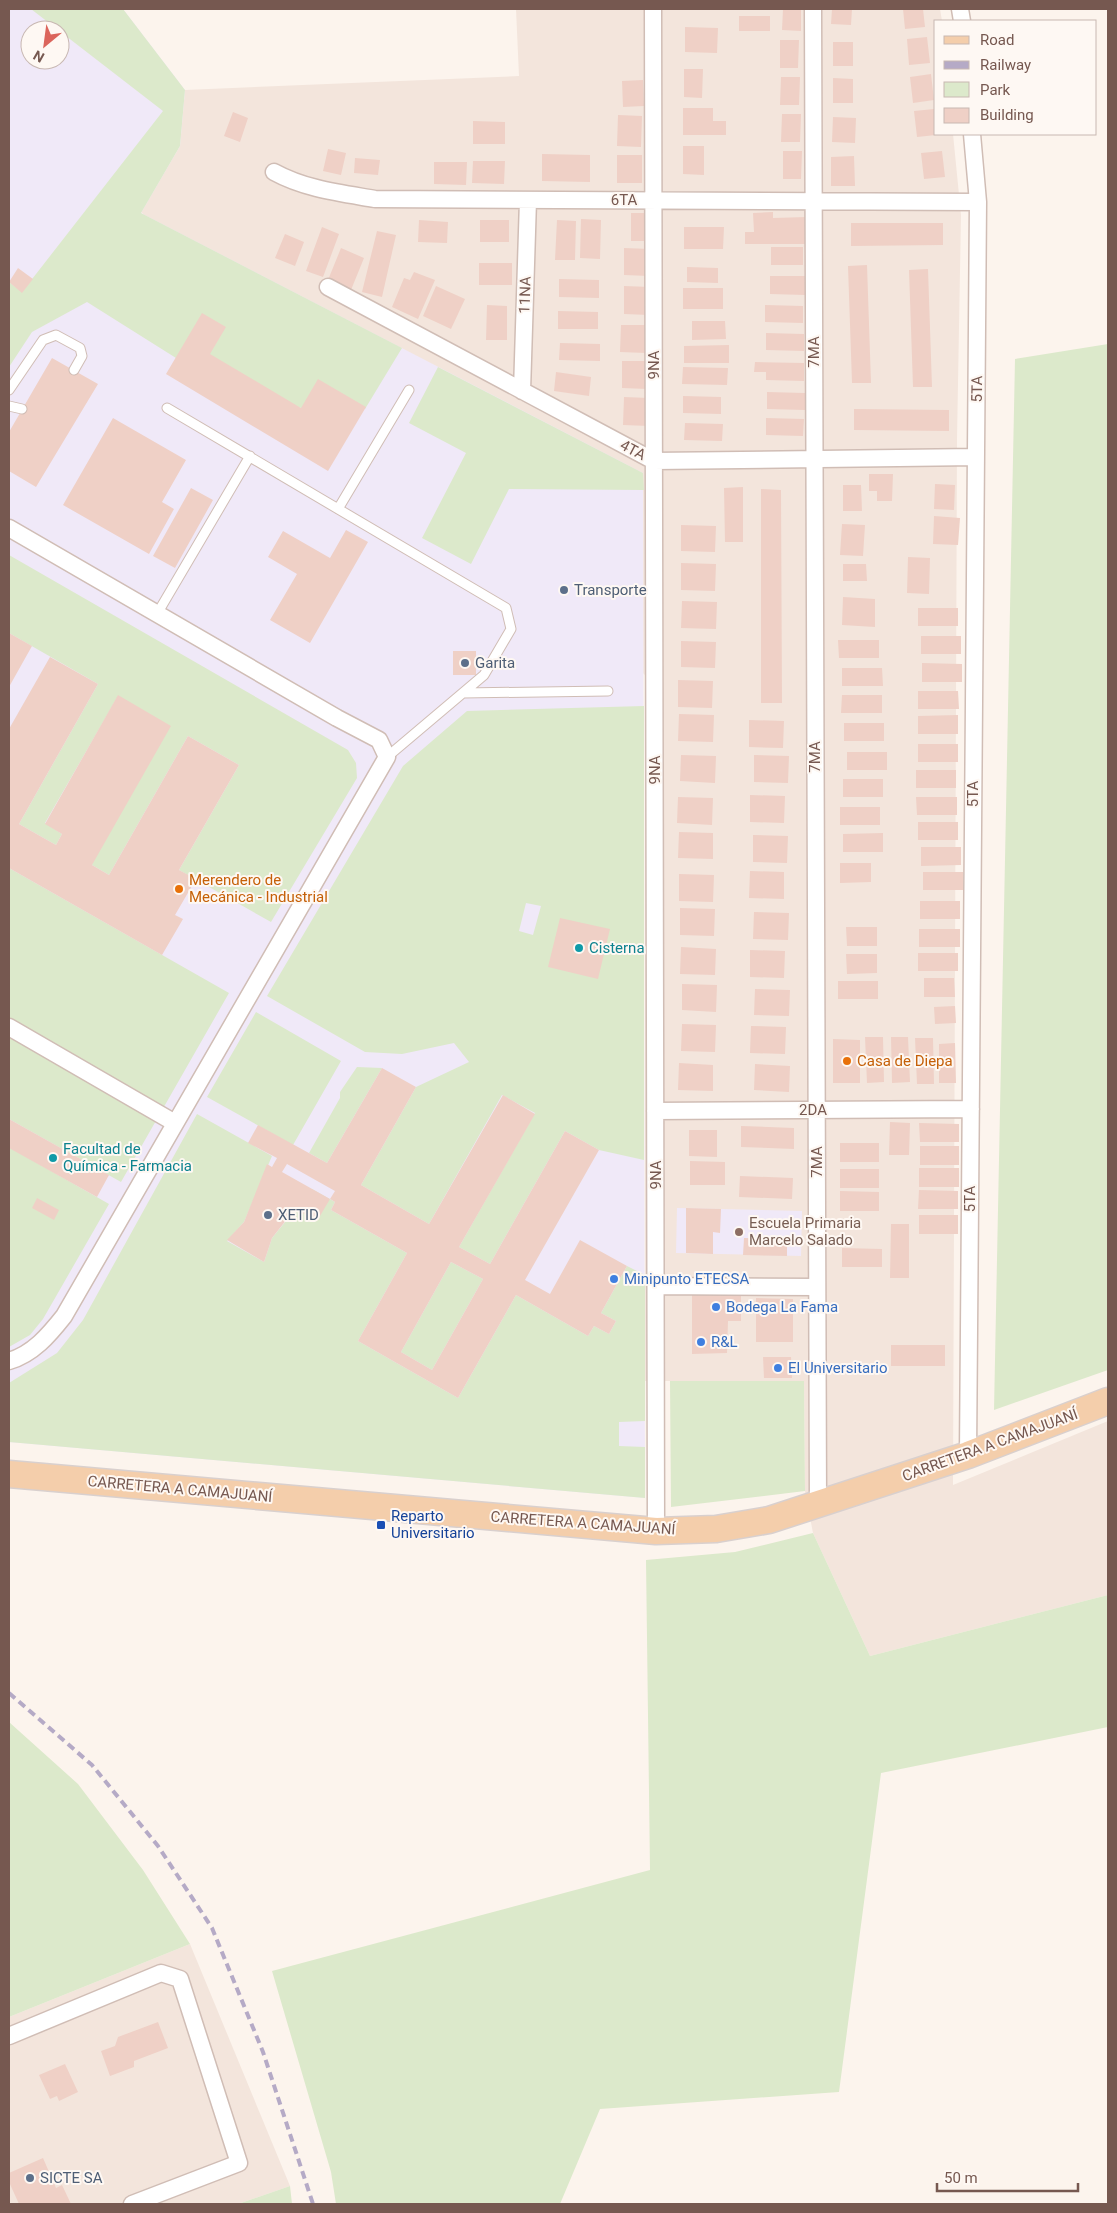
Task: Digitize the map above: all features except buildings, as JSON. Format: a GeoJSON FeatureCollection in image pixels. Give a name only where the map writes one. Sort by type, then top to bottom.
{"type":"FeatureCollection","features":[{"type":"Feature","properties":{"kind":"main road","name":"CARRETERA A CAMAJUANÍ"},"geometry":{"type":"LineString","coordinates":[[9,1474],[656,1531],[716,1529],[769,1520],[968,1456],[1108,1401]]}},
{"type":"Feature","properties":{"kind":"street","name":"9NA"},"geometry":{"type":"LineString","coordinates":[[653,9],[656,1531]]}},
{"type":"Feature","properties":{"kind":"street","name":"7MA"},"geometry":{"type":"LineString","coordinates":[[813,9],[818,1504]]}},
{"type":"Feature","properties":{"kind":"street","name":"5TA"},"geometry":{"type":"LineString","coordinates":[[968,1456],[978,202],[972,135]]}},
{"type":"Feature","properties":{"kind":"street","name":"6TA"},"geometry":{"type":"LineString","coordinates":[[274,172],[292,182],[331,192],[375,199],[978,202]]}},
{"type":"Feature","properties":{"kind":"street","name":"11NA"},"geometry":{"type":"LineString","coordinates":[[522,390],[528,200]]}},
{"type":"Feature","properties":{"kind":"street","name":"4TA"},"geometry":{"type":"LineString","coordinates":[[328,287],[654,461],[976,457]]}},
{"type":"Feature","properties":{"kind":"street"},"geometry":{"type":"LineString","coordinates":[[9,528],[379,740],[387,757],[64,1316],[44,1341],[16,1359],[9,1361]]}},
{"type":"Feature","properties":{"kind":"street"},"geometry":{"type":"LineString","coordinates":[[9,1027],[176,1123]]}},
{"type":"Feature","properties":{"kind":"street","name":"2DA"},"geometry":{"type":"LineString","coordinates":[[656,1111],[971,1109]]}},
{"type":"Feature","properties":{"kind":"street"},"geometry":{"type":"LineString","coordinates":[[656,1286],[817,1287]]}},
{"type":"Feature","properties":{"kind":"street"},"geometry":{"type":"LineString","coordinates":[[9,2036],[161,1973],[180,1980],[240,2163],[132,2204]]}},
{"type":"Feature","properties":{"kind":"lane"},"geometry":{"type":"LineString","coordinates":[[9,390],[43,340],[56,335],[80,348],[82,356],[74,370]]}},
{"type":"Feature","properties":{"kind":"lane"},"geometry":{"type":"LineString","coordinates":[[338,509],[409,390]]}},
{"type":"Feature","properties":{"kind":"lane"},"geometry":{"type":"LineString","coordinates":[[9,406],[22,409]]}},
{"type":"Feature","properties":{"kind":"lane"},"geometry":{"type":"LineString","coordinates":[[167,408],[506,608],[511,629],[484,675],[387,757]]}},
{"type":"Feature","properties":{"kind":"lane"},"geometry":{"type":"LineString","coordinates":[[157,614],[250,456]]}},
{"type":"Feature","properties":{"kind":"lane"},"geometry":{"type":"LineString","coordinates":[[463,693],[608,691]]}},
{"type":"Feature","properties":{"kind":"shaded area"},"geometry":{"type":"Polygon","coordinates":[[[9,9],[123,9],[185,90],[180,146],[141,213],[643,473],[645,1498],[9,1442],[9,9]]]}},
{"type":"Feature","properties":{"kind":"shaded area"},"geometry":{"type":"Polygon","coordinates":[[[516,9],[940,9],[942,20],[934,20],[934,135],[953,135],[961,215],[957,440],[953,1485],[1108,1421],[1108,1595],[870,1656],[813,1533],[805,1491],[804,1381],[645,1381],[645,675],[141,212],[180,146],[185,90],[519,76],[516,9]]]}},
{"type":"Feature","properties":{"kind":"shaded area","name":"Escuela Primaria Marcelo Salado"},"geometry":{"type":"Polygon","coordinates":[[[677,1208],[802,1211],[801,1256],[676,1253],[677,1208]]]}},
{"type":"Feature","properties":{"kind":"shaded area"},"geometry":{"type":"Polygon","coordinates":[[[190,1944],[290,2186],[238,2204],[9,2204],[9,2017],[190,1944]]]}},
{"type":"Feature","properties":{"kind":"green space"},"geometry":{"type":"Polygon","coordinates":[[[31,9],[123,9],[185,90],[180,146],[141,213],[402,348],[365,409],[301,408],[176,358],[87,302],[32,332],[9,367],[9,282],[22,292],[163,111],[70,39],[70,20],[45,20],[31,9]]]}},
{"type":"Feature","properties":{"kind":"green space"},"geometry":{"type":"Polygon","coordinates":[[[1108,344],[1108,1370],[994,1410],[1015,359],[1108,344]]]}},
{"type":"Feature","properties":{"kind":"green space"},"geometry":{"type":"Polygon","coordinates":[[[438,367],[643,473],[644,490],[509,489],[471,564],[422,538],[466,453],[409,423],[438,367]]]}},
{"type":"Feature","properties":{"kind":"green space"},"geometry":{"type":"Polygon","coordinates":[[[9,555],[348,750],[356,763],[357,778],[271,922],[179,870],[239,765],[188,736],[109,875],[92,865],[118,696],[45,823],[62,834],[56,845],[19,824],[98,684],[9,633],[9,555]]]}},
{"type":"Feature","properties":{"kind":"green space"},"geometry":{"type":"Polygon","coordinates":[[[644,706],[644,1160],[599,1150],[565,1131],[490,1264],[459,1247],[535,1113],[502,1095],[429,1224],[361,1185],[416,1087],[469,1062],[454,1043],[402,1054],[365,1052],[267,996],[403,766],[467,711],[644,706]],[[526,903],[519,931],[533,935],[541,906],[526,903]]]}},
{"type":"Feature","properties":{"kind":"green space"},"geometry":{"type":"Polygon","coordinates":[[[9,868],[229,993],[121,1182],[9,1119],[9,868]]]}},
{"type":"Feature","properties":{"kind":"green space"},"geometry":{"type":"Polygon","coordinates":[[[256,1012],[341,1061],[293,1145],[207,1097],[256,1012]]]}},
{"type":"Feature","properties":{"kind":"green space"},"geometry":{"type":"Polygon","coordinates":[[[357,1067],[382,1068],[327,1163],[309,1153],[340,1098],[340,1092],[357,1067]]]}},
{"type":"Feature","properties":{"kind":"green space"},"geometry":{"type":"Polygon","coordinates":[[[197,1114],[272,1156],[244,1222],[227,1241],[264,1262],[272,1238],[312,1189],[335,1202],[331,1210],[407,1253],[358,1341],[458,1398],[516,1295],[588,1336],[594,1326],[609,1334],[616,1321],[601,1313],[627,1266],[645,1275],[645,1421],[619,1422],[619,1446],[645,1447],[645,1498],[9,1442],[9,1383],[57,1353],[83,1320],[197,1114]]]}},
{"type":"Feature","properties":{"kind":"green space"},"geometry":{"type":"Polygon","coordinates":[[[9,1147],[109,1204],[43,1319],[30,1335],[9,1347],[9,1147]]]}},
{"type":"Feature","properties":{"kind":"green space"},"geometry":{"type":"Polygon","coordinates":[[[451,1262],[483,1279],[432,1370],[401,1352],[451,1262]]]}},
{"type":"Feature","properties":{"kind":"green space"},"geometry":{"type":"Polygon","coordinates":[[[670,1381],[804,1381],[805,1491],[671,1507],[670,1381]]]}},
{"type":"Feature","properties":{"kind":"green space"},"geometry":{"type":"Polygon","coordinates":[[[813,1533],[870,1656],[1108,1595],[1108,1727],[881,1773],[839,2092],[600,2109],[560,2204],[336,2204],[331,2172],[272,1971],[650,1870],[646,1560],[735,1552],[813,1533]]]}},
{"type":"Feature","properties":{"kind":"green space"},"geometry":{"type":"Polygon","coordinates":[[[9,1722],[78,1784],[143,1870],[190,1944],[9,2017],[9,1722]]]}},
{"type":"Feature","properties":{"kind":"green space"},"geometry":{"type":"Polygon","coordinates":[[[290,2186],[292,2204],[238,2204],[290,2186]]]}},
{"type":"Feature","properties":{"kind":"railway"},"geometry":{"type":"LineString","coordinates":[[9,1693],[92,1765],[158,1846],[212,1928],[263,2052],[313,2204]]}},
{"type":"Feature","properties":{"kind":"place","name":"Transporte"},"geometry":{"type":"Point","coordinates":[564,590]}},
{"type":"Feature","properties":{"kind":"place","name":"Garita"},"geometry":{"type":"Point","coordinates":[465,663]}},
{"type":"Feature","properties":{"kind":"place","name":"Merendero de Mecánica - Industrial"},"geometry":{"type":"Point","coordinates":[179,889]}},
{"type":"Feature","properties":{"kind":"place","name":"Cisterna"},"geometry":{"type":"Point","coordinates":[579,948]}},
{"type":"Feature","properties":{"kind":"place","name":"Casa de Diepa"},"geometry":{"type":"Point","coordinates":[847,1061]}},
{"type":"Feature","properties":{"kind":"place","name":"Facultad de Química - Farmacia"},"geometry":{"type":"Point","coordinates":[53,1158]}},
{"type":"Feature","properties":{"kind":"place","name":"XETID"},"geometry":{"type":"Point","coordinates":[268,1215]}},
{"type":"Feature","properties":{"kind":"place","name":"Escuela Primaria Marcelo Salado"},"geometry":{"type":"Point","coordinates":[739,1232]}},
{"type":"Feature","properties":{"kind":"place","name":"Minipunto ETECSA"},"geometry":{"type":"Point","coordinates":[614,1279]}},
{"type":"Feature","properties":{"kind":"place","name":"Bodega La Fama"},"geometry":{"type":"Point","coordinates":[716,1307]}},
{"type":"Feature","properties":{"kind":"place","name":"R&L"},"geometry":{"type":"Point","coordinates":[701,1342]}},
{"type":"Feature","properties":{"kind":"place","name":"El Universitario"},"geometry":{"type":"Point","coordinates":[778,1368]}},
{"type":"Feature","properties":{"kind":"place","name":"Reparto Universitario"},"geometry":{"type":"Point","coordinates":[381,1525]}},
{"type":"Feature","properties":{"kind":"place","name":"SICTE SA"},"geometry":{"type":"Point","coordinates":[30,2178]}}]}
